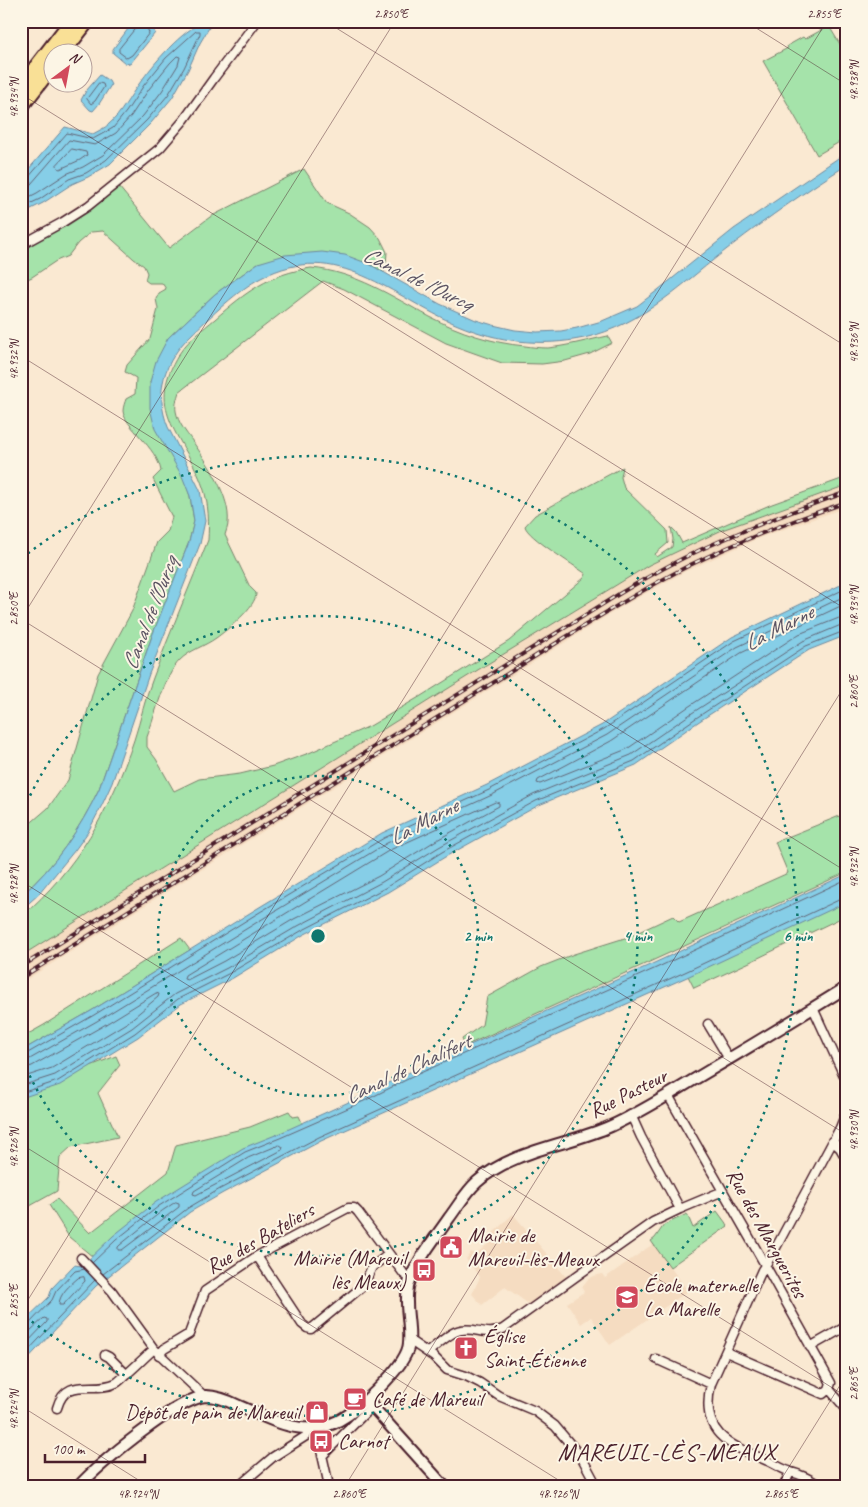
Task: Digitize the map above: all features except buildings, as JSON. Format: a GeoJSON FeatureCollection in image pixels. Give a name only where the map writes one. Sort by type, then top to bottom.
{"type":"FeatureCollection","features":[{"type":"Feature","properties":{"kind":"highway"},"geometry":{"type":"LineString","coordinates":[[21,87],[72,21]]}},
{"type":"Feature","properties":{"kind":"highway"},"geometry":{"type":"LineString","coordinates":[[71,42],[87,21]]}},
{"type":"Feature","properties":{"kind":"highway"},"geometry":{"type":"LineString","coordinates":[[21,106],[42,79]]}},
{"type":"Feature","properties":{"kind":"street"},"geometry":{"type":"LineString","coordinates":[[21,245],[88,206],[160,148],[184,120],[257,21]]}},
{"type":"Feature","properties":{"kind":"street","name":"Rue Pasteur"},"geometry":{"type":"LineString","coordinates":[[411,1279],[437,1235],[468,1192],[478,1181],[502,1163],[611,1126],[668,1095],[847,987]]}},
{"type":"Feature","properties":{"kind":"street"},"geometry":{"type":"LineString","coordinates":[[813,1008],[845,1072],[847,1082]]}},
{"type":"Feature","properties":{"kind":"street"},"geometry":{"type":"LineString","coordinates":[[708,1024],[729,1059]]}},
{"type":"Feature","properties":{"kind":"street","name":"Rue des Marguerites"},"geometry":{"type":"LineString","coordinates":[[668,1095],[830,1383],[829,1389]]}},
{"type":"Feature","properties":{"kind":"street"},"geometry":{"type":"LineString","coordinates":[[821,1486],[801,1475],[745,1452],[720,1437],[713,1425],[708,1409],[708,1396],[711,1384],[765,1265],[843,1121],[847,1108]]}},
{"type":"Feature","properties":{"kind":"street"},"geometry":{"type":"LineString","coordinates":[[632,1115],[641,1137],[680,1209]]}},
{"type":"Feature","properties":{"kind":"street"},"geometry":{"type":"LineString","coordinates":[[832,1141],[840,1148],[847,1160]]}},
{"type":"Feature","properties":{"kind":"street"},"geometry":{"type":"LineString","coordinates":[[428,1352],[456,1331],[462,1329],[496,1333],[640,1231],[680,1209],[723,1191]]}},
{"type":"Feature","properties":{"kind":"street","name":"Rue des Bateliers"},"geometry":{"type":"LineString","coordinates":[[57,1408],[60,1398],[64,1393],[80,1386],[104,1386],[116,1383],[157,1352],[189,1334],[205,1291],[257,1256],[348,1208],[354,1208],[358,1212],[389,1254]]}},
{"type":"Feature","properties":{"kind":"street"},"geometry":{"type":"LineString","coordinates":[[257,1256],[302,1324],[311,1329],[363,1286],[372,1267],[389,1254],[404,1274],[411,1279],[406,1296],[408,1351],[370,1402],[322,1456]]}},
{"type":"Feature","properties":{"kind":"street"},"geometry":{"type":"LineString","coordinates":[[81,1258],[108,1287],[157,1352],[204,1396]]}},
{"type":"Feature","properties":{"kind":"street"},"geometry":{"type":"LineString","coordinates":[[810,1347],[847,1326]]}},
{"type":"Feature","properties":{"kind":"street"},"geometry":{"type":"LineString","coordinates":[[409,1340],[428,1352],[447,1370],[466,1376],[499,1396],[535,1411],[555,1426],[582,1458],[596,1486]]}},
{"type":"Feature","properties":{"kind":"street"},"geometry":{"type":"LineString","coordinates":[[726,1352],[823,1394],[829,1389],[847,1410]]}},
{"type":"Feature","properties":{"kind":"street"},"geometry":{"type":"LineString","coordinates":[[104,1355],[109,1357],[126,1374]]}},
{"type":"Feature","properties":{"kind":"street"},"geometry":{"type":"LineString","coordinates":[[656,1359],[711,1384]]}},
{"type":"Feature","properties":{"kind":"street"},"geometry":{"type":"LineString","coordinates":[[79,1486],[94,1470],[135,1437],[175,1409],[189,1401],[204,1396],[224,1400],[295,1428],[314,1429],[336,1422],[370,1402]]}},
{"type":"Feature","properties":{"kind":"street"},"geometry":{"type":"LineString","coordinates":[[370,1402],[444,1486]]}},
{"type":"Feature","properties":{"kind":"street"},"geometry":{"type":"LineString","coordinates":[[314,1429],[329,1486]]}},
{"type":"Feature","properties":{"kind":"street"},"geometry":{"type":"LineString","coordinates":[[239,1486],[273,1458],[314,1429]]}},
{"type":"Feature","properties":{"kind":"street"},"geometry":{"type":"LineString","coordinates":[[784,1486],[790,1472]]}},
{"type":"Feature","properties":{"kind":"shaded area"},"geometry":{"type":"Polygon","coordinates":[[[847,485],[847,507],[759,538],[686,571],[623,606],[21,983],[21,956],[649,565],[722,530],[847,485]]]}},
{"type":"Feature","properties":{"kind":"shaded area"},"geometry":{"type":"Polygon","coordinates":[[[513,1214],[567,1278],[530,1305],[505,1287],[482,1305],[472,1294],[480,1277],[466,1259],[471,1252],[475,1255],[496,1237],[493,1233],[513,1214]]]}},
{"type":"Feature","properties":{"kind":"shaded area","name":"École maternelle La Marelle"},"geometry":{"type":"Polygon","coordinates":[[[653,1244],[688,1291],[610,1345],[591,1317],[581,1324],[567,1303],[584,1292],[582,1288],[587,1280],[602,1274],[605,1278],[653,1244]]]}},
{"type":"Feature","properties":{"kind":"green space"},"geometry":{"type":"Polygon","coordinates":[[[829,26],[847,56],[847,140],[844,142],[843,140],[817,155],[763,61],[788,48],[787,46],[803,37],[805,39],[829,26]]]}},
{"type":"Feature","properties":{"kind":"green space"},"geometry":{"type":"Polygon","coordinates":[[[304,169],[327,203],[349,213],[370,227],[380,238],[387,252],[384,272],[369,264],[258,263],[215,294],[168,338],[150,382],[190,496],[194,521],[189,542],[152,636],[99,789],[75,833],[56,860],[21,896],[21,827],[26,827],[48,808],[68,780],[98,674],[132,611],[157,542],[168,531],[172,517],[153,479],[161,471],[158,462],[154,454],[129,423],[123,411],[126,399],[135,394],[136,378],[125,372],[127,365],[150,339],[158,309],[156,299],[159,293],[166,289],[162,283],[149,283],[145,280],[147,273],[144,266],[103,231],[91,232],[78,243],[68,256],[21,282],[21,248],[54,232],[119,187],[169,248],[210,217],[304,169]]]}},
{"type":"Feature","properties":{"kind":"green space"},"geometry":{"type":"Polygon","coordinates":[[[311,268],[343,274],[373,286],[430,317],[464,332],[512,345],[548,348],[608,336],[612,343],[590,354],[565,361],[542,364],[502,363],[446,343],[344,289],[323,281],[179,392],[176,411],[179,420],[199,450],[222,491],[228,513],[225,535],[250,587],[256,593],[252,604],[234,624],[216,638],[188,653],[180,660],[169,676],[160,697],[147,737],[147,747],[174,791],[199,779],[240,774],[273,766],[309,753],[370,726],[509,641],[584,578],[586,574],[542,544],[525,526],[535,515],[623,467],[621,477],[624,488],[667,530],[668,543],[655,554],[657,557],[672,547],[671,527],[682,543],[772,504],[847,477],[847,485],[722,530],[649,565],[21,956],[21,917],[59,879],[75,858],[103,814],[115,790],[134,740],[150,686],[208,540],[208,514],[203,487],[196,469],[171,424],[166,408],[165,392],[169,374],[179,354],[187,344],[237,300],[270,280],[311,268]]]}},
{"type":"Feature","properties":{"kind":"green space"},"geometry":{"type":"Polygon","coordinates":[[[847,813],[847,872],[465,1046],[462,1039],[482,1025],[487,997],[541,967],[574,954],[628,937],[673,916],[679,922],[788,873],[775,842],[847,813]]]}},
{"type":"Feature","properties":{"kind":"green space"},"geometry":{"type":"Polygon","coordinates":[[[847,898],[847,915],[694,988],[687,974],[847,898]]]}},
{"type":"Feature","properties":{"kind":"green space"},"geometry":{"type":"Polygon","coordinates":[[[181,938],[190,950],[91,1011],[21,1051],[21,1038],[181,938]]]}},
{"type":"Feature","properties":{"kind":"green space"},"geometry":{"type":"Polygon","coordinates":[[[116,1056],[120,1065],[98,1093],[118,1137],[71,1147],[60,1157],[57,1191],[21,1211],[21,1093],[116,1056]]]}},
{"type":"Feature","properties":{"kind":"green space"},"geometry":{"type":"Polygon","coordinates":[[[289,1111],[293,1117],[299,1116],[304,1127],[93,1257],[69,1237],[49,1205],[57,1199],[90,1233],[168,1172],[176,1145],[250,1127],[289,1111]]]}},
{"type":"Feature","properties":{"kind":"green space"},"geometry":{"type":"Polygon","coordinates":[[[717,1211],[728,1226],[670,1267],[651,1241],[664,1225],[687,1214],[693,1228],[717,1211]]]}},
{"type":"Feature","properties":{"kind":"water"},"geometry":{"type":"Polygon","coordinates":[[[134,21],[145,21],[149,25],[151,21],[154,21],[152,27],[155,33],[130,64],[125,63],[113,53],[113,49],[134,21]]]}},
{"type":"Feature","properties":{"kind":"water"},"geometry":{"type":"Polygon","coordinates":[[[205,21],[213,21],[172,98],[151,123],[110,164],[21,214],[21,178],[65,127],[93,134],[107,125],[118,115],[160,57],[187,32],[205,21]]]}},
{"type":"Feature","properties":{"kind":"water"},"geometry":{"type":"Polygon","coordinates":[[[100,75],[109,81],[111,85],[93,111],[81,100],[85,92],[92,92],[92,84],[100,75]]]}},
{"type":"Feature","properties":{"kind":"water"},"geometry":{"type":"Polygon","coordinates":[[[847,152],[847,165],[731,246],[662,300],[625,323],[605,332],[584,338],[552,342],[520,341],[473,331],[434,314],[364,276],[340,268],[315,264],[289,267],[261,278],[234,296],[207,320],[174,355],[168,366],[162,389],[162,402],[168,427],[200,490],[205,521],[200,544],[149,674],[112,783],[102,805],[88,832],[75,850],[39,894],[21,910],[21,896],[56,860],[75,833],[99,789],[152,636],[189,542],[194,521],[190,496],[182,476],[155,429],[150,408],[150,382],[156,361],[168,338],[215,294],[258,263],[285,255],[322,252],[345,255],[369,264],[440,304],[476,320],[515,330],[537,332],[577,328],[602,321],[637,306],[734,229],[847,152]]]}},
{"type":"Feature","properties":{"kind":"water","name":"La Marne"},"geometry":{"type":"Polygon","coordinates":[[[847,582],[847,635],[809,650],[636,765],[539,805],[445,857],[388,892],[303,935],[233,978],[181,1004],[138,1037],[60,1085],[21,1098],[21,1051],[91,1011],[382,833],[487,785],[602,725],[732,637],[847,582]]]}},
{"type":"Feature","properties":{"kind":"water"},"geometry":{"type":"Polygon","coordinates":[[[847,874],[847,902],[687,977],[321,1141],[190,1212],[96,1286],[21,1366],[21,1324],[49,1297],[52,1288],[74,1265],[82,1266],[113,1236],[156,1202],[243,1148],[362,1096],[416,1069],[652,964],[847,874]]]}},
{"type":"Feature","properties":{"kind":"railway"},"geometry":{"type":"LineString","coordinates":[[21,967],[619,594],[664,568],[687,556],[778,517],[847,492]]}},
{"type":"Feature","properties":{"kind":"railway"},"geometry":{"type":"LineString","coordinates":[[21,978],[640,592],[690,565],[729,547],[787,523],[847,502]]}},
{"type":"Feature","properties":{"kind":"place","name":"Mairie de Mareuil-lès-Meaux"},"geometry":{"type":"Point","coordinates":[451,1247]}},
{"type":"Feature","properties":{"kind":"place","name":"Mairie (Mareuil lès Meaux)"},"geometry":{"type":"Point","coordinates":[424,1270]}},
{"type":"Feature","properties":{"kind":"place","name":"École maternelle La Marelle"},"geometry":{"type":"Point","coordinates":[627,1297]}},
{"type":"Feature","properties":{"kind":"place","name":"Église Saint-Étienne"},"geometry":{"type":"Point","coordinates":[466,1348]}},
{"type":"Feature","properties":{"kind":"place","name":"Café de Mareuil"},"geometry":{"type":"Point","coordinates":[355,1399]}},
{"type":"Feature","properties":{"kind":"place","name":"Dépôt de pain de Mareuil"},"geometry":{"type":"Point","coordinates":[317,1412]}},
{"type":"Feature","properties":{"kind":"place","name":"Carnot"},"geometry":{"type":"Point","coordinates":[321,1441]}},
{"type":"Feature","properties":{"kind":"district","name":"MAREUIL-LÈS-MEAUX"},"geometry":{"type":"Point","coordinates":[667,1452]}},
{"type":"Feature","properties":{"kind":"water label","name":"Canal de l'Ourcq"},"geometry":{"type":"Point","coordinates":[418,278]}},
{"type":"Feature","properties":{"kind":"water label","name":"Canal de l'Ourcq"},"geometry":{"type":"Point","coordinates":[149,613]}},
{"type":"Feature","properties":{"kind":"water label","name":"Canal de Chalifert"},"geometry":{"type":"Point","coordinates":[407,1068]}}]}
